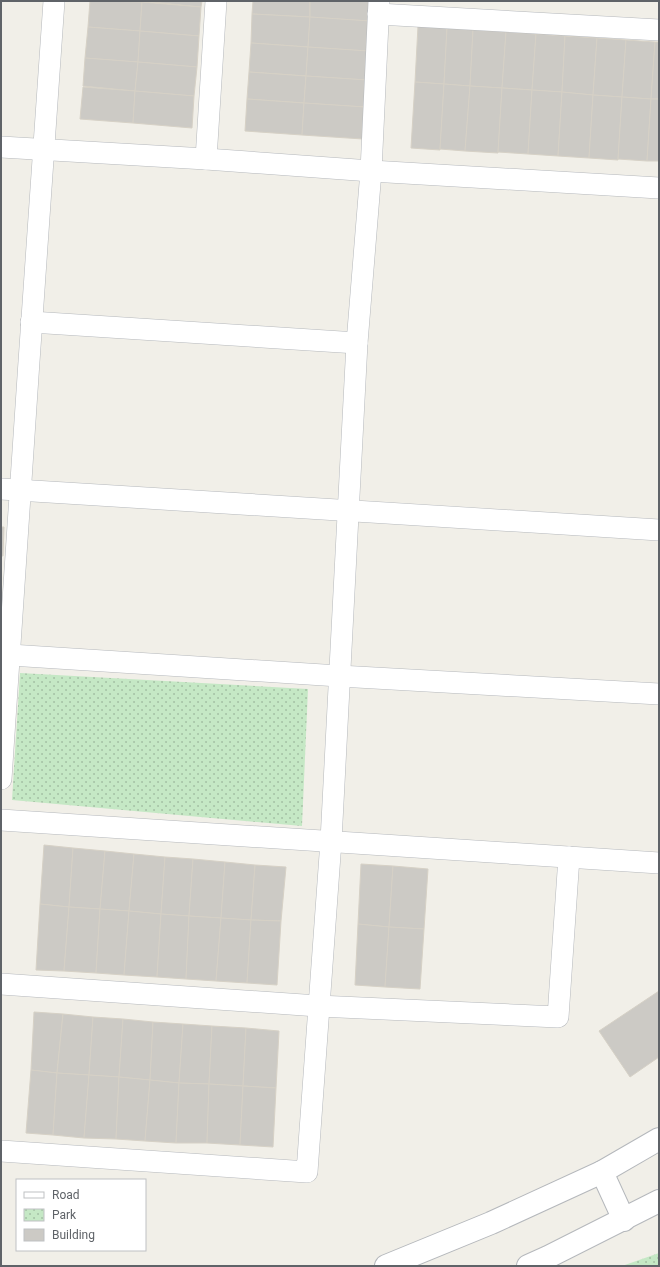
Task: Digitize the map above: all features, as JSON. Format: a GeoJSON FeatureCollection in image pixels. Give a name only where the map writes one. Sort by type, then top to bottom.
{"type":"FeatureCollection","features":[{"type":"Feature","properties":{"kind":"street"},"geometry":{"type":"LineString","coordinates":[[1,779],[10,655],[10,490],[31,322],[54,1]]}},
{"type":"Feature","properties":{"kind":"street"},"geometry":{"type":"LineString","coordinates":[[206,159],[216,1]]}},
{"type":"Feature","properties":{"kind":"street"},"geometry":{"type":"LineString","coordinates":[[1,1151],[306,1172],[331,841],[357,343],[370,171],[379,7],[659,30]]}},
{"type":"Feature","properties":{"kind":"street"},"geometry":{"type":"LineString","coordinates":[[1,147],[659,188]]}},
{"type":"Feature","properties":{"kind":"street"},"geometry":{"type":"LineString","coordinates":[[31,322],[357,343]]}},
{"type":"Feature","properties":{"kind":"street"},"geometry":{"type":"LineString","coordinates":[[10,490],[659,530]]}},
{"type":"Feature","properties":{"kind":"street"},"geometry":{"type":"LineString","coordinates":[[10,655],[339,676],[659,694]]}},
{"type":"Feature","properties":{"kind":"street"},"geometry":{"type":"LineString","coordinates":[[1,820],[659,863]]}},
{"type":"Feature","properties":{"kind":"street"},"geometry":{"type":"LineString","coordinates":[[1,984],[318,1006],[558,1017],[569,857]]}},
{"type":"Feature","properties":{"kind":"street"},"geometry":{"type":"LineString","coordinates":[[386,1266],[491,1223],[602,1172],[659,1139]]}},
{"type":"Feature","properties":{"kind":"street"},"geometry":{"type":"LineString","coordinates":[[602,1172],[624,1220]]}},
{"type":"Feature","properties":{"kind":"street"},"geometry":{"type":"LineString","coordinates":[[528,1266],[624,1220],[659,1201]]}},
{"type":"Feature","properties":{"kind":"green space"},"geometry":{"type":"Polygon","coordinates":[[[20,673],[308,689],[302,826],[12,800],[20,673]]]}},
{"type":"Feature","properties":{"kind":"green space"},"geometry":{"type":"Polygon","coordinates":[[[659,1253],[659,1266],[622,1266],[659,1253]]]}},
{"type":"Feature","properties":{"kind":"building"},"geometry":{"type":"Polygon","coordinates":[[[90,1],[142,2],[140,31],[88,27],[90,1]]]}},
{"type":"Feature","properties":{"kind":"building"},"geometry":{"type":"Polygon","coordinates":[[[142,1],[202,1],[201,7],[142,1]]]}},
{"type":"Feature","properties":{"kind":"building"},"geometry":{"type":"Polygon","coordinates":[[[253,1],[310,1],[310,17],[252,14],[253,1]]]}},
{"type":"Feature","properties":{"kind":"building"},"geometry":{"type":"Polygon","coordinates":[[[310,1],[371,1],[370,21],[310,17],[310,1]]]}},
{"type":"Feature","properties":{"kind":"building"},"geometry":{"type":"Polygon","coordinates":[[[142,2],[201,7],[199,36],[140,31],[142,2]]]}},
{"type":"Feature","properties":{"kind":"building"},"geometry":{"type":"Polygon","coordinates":[[[252,14],[310,17],[308,47],[251,43],[252,14]]]}},
{"type":"Feature","properties":{"kind":"building"},"geometry":{"type":"Polygon","coordinates":[[[310,17],[370,21],[368,51],[308,47],[310,17]]]}},
{"type":"Feature","properties":{"kind":"building"},"geometry":{"type":"Polygon","coordinates":[[[418,26],[447,28],[444,84],[415,82],[418,26]]]}},
{"type":"Feature","properties":{"kind":"building"},"geometry":{"type":"Polygon","coordinates":[[[88,27],[140,31],[138,62],[85,58],[88,27]]]}},
{"type":"Feature","properties":{"kind":"building"},"geometry":{"type":"Polygon","coordinates":[[[447,28],[473,30],[470,86],[444,84],[447,28]]]}},
{"type":"Feature","properties":{"kind":"building"},"geometry":{"type":"Polygon","coordinates":[[[473,30],[506,32],[502,88],[470,86],[473,30]]]}},
{"type":"Feature","properties":{"kind":"building"},"geometry":{"type":"Polygon","coordinates":[[[140,31],[199,36],[197,67],[138,62],[140,31]]]}},
{"type":"Feature","properties":{"kind":"building"},"geometry":{"type":"Polygon","coordinates":[[[506,32],[536,34],[532,90],[502,88],[506,32]]]}},
{"type":"Feature","properties":{"kind":"building"},"geometry":{"type":"Polygon","coordinates":[[[536,34],[565,36],[562,92],[532,90],[536,34]]]}},
{"type":"Feature","properties":{"kind":"building"},"geometry":{"type":"Polygon","coordinates":[[[565,36],[597,38],[593,95],[562,92],[565,36]]]}},
{"type":"Feature","properties":{"kind":"building"},"geometry":{"type":"Polygon","coordinates":[[[597,38],[626,40],[622,97],[593,95],[597,38]]]}},
{"type":"Feature","properties":{"kind":"building"},"geometry":{"type":"Polygon","coordinates":[[[626,40],[655,42],[651,99],[622,97],[626,40]]]}},
{"type":"Feature","properties":{"kind":"building"},"geometry":{"type":"Polygon","coordinates":[[[655,42],[659,42],[659,99],[651,99],[655,42]]]}},
{"type":"Feature","properties":{"kind":"building"},"geometry":{"type":"Polygon","coordinates":[[[251,43],[308,47],[306,76],[249,72],[251,43]]]}},
{"type":"Feature","properties":{"kind":"building"},"geometry":{"type":"Polygon","coordinates":[[[308,47],[368,51],[367,80],[306,76],[308,47]]]}},
{"type":"Feature","properties":{"kind":"building"},"geometry":{"type":"Polygon","coordinates":[[[85,58],[138,62],[135,91],[83,86],[85,58]]]}},
{"type":"Feature","properties":{"kind":"building"},"geometry":{"type":"Polygon","coordinates":[[[138,62],[197,67],[194,96],[135,91],[138,62]]]}},
{"type":"Feature","properties":{"kind":"building"},"geometry":{"type":"Polygon","coordinates":[[[249,72],[306,76],[304,103],[247,99],[249,72]]]}},
{"type":"Feature","properties":{"kind":"building"},"geometry":{"type":"Polygon","coordinates":[[[306,76],[367,80],[365,107],[304,103],[306,76]]]}},
{"type":"Feature","properties":{"kind":"building"},"geometry":{"type":"Polygon","coordinates":[[[415,82],[444,84],[440,150],[411,148],[415,82]]]}},
{"type":"Feature","properties":{"kind":"building"},"geometry":{"type":"Polygon","coordinates":[[[444,84],[470,86],[465,151],[440,149],[444,84]]]}},
{"type":"Feature","properties":{"kind":"building"},"geometry":{"type":"Polygon","coordinates":[[[470,86],[502,88],[498,153],[465,151],[470,86]]]}},
{"type":"Feature","properties":{"kind":"building"},"geometry":{"type":"Polygon","coordinates":[[[83,87],[135,91],[133,123],[80,119],[83,87]]]}},
{"type":"Feature","properties":{"kind":"building"},"geometry":{"type":"Polygon","coordinates":[[[502,88],[532,90],[528,154],[498,152],[502,88]]]}},
{"type":"Feature","properties":{"kind":"building"},"geometry":{"type":"Polygon","coordinates":[[[532,90],[562,92],[558,156],[528,154],[532,90]]]}},
{"type":"Feature","properties":{"kind":"building"},"geometry":{"type":"Polygon","coordinates":[[[135,91],[194,96],[192,128],[133,123],[135,91]]]}},
{"type":"Feature","properties":{"kind":"building"},"geometry":{"type":"Polygon","coordinates":[[[562,92],[593,95],[589,158],[558,156],[562,92]]]}},
{"type":"Feature","properties":{"kind":"building"},"geometry":{"type":"Polygon","coordinates":[[[593,95],[622,97],[618,160],[589,158],[593,95]]]}},
{"type":"Feature","properties":{"kind":"building"},"geometry":{"type":"Polygon","coordinates":[[[622,97],[651,99],[647,161],[618,159],[622,97]]]}},
{"type":"Feature","properties":{"kind":"building"},"geometry":{"type":"Polygon","coordinates":[[[247,99],[304,103],[302,135],[245,131],[247,99]]]}},
{"type":"Feature","properties":{"kind":"building"},"geometry":{"type":"Polygon","coordinates":[[[651,99],[659,99],[659,161],[647,161],[651,99]]]}},
{"type":"Feature","properties":{"kind":"building"},"geometry":{"type":"Polygon","coordinates":[[[304,103],[365,107],[363,139],[302,135],[304,103]]]}},
{"type":"Feature","properties":{"kind":"building"},"geometry":{"type":"Polygon","coordinates":[[[1,527],[4,527],[3,556],[1,556],[1,527]]]}},
{"type":"Feature","properties":{"kind":"building"},"geometry":{"type":"Polygon","coordinates":[[[44,845],[73,848],[69,907],[40,904],[44,845]]]}},
{"type":"Feature","properties":{"kind":"building"},"geometry":{"type":"Polygon","coordinates":[[[73,848],[105,851],[100,909],[69,907],[73,848]]]}},
{"type":"Feature","properties":{"kind":"building"},"geometry":{"type":"Polygon","coordinates":[[[105,851],[134,854],[129,911],[100,909],[105,851]]]}},
{"type":"Feature","properties":{"kind":"building"},"geometry":{"type":"Polygon","coordinates":[[[134,854],[165,857],[161,914],[129,911],[134,854]]]}},
{"type":"Feature","properties":{"kind":"building"},"geometry":{"type":"Polygon","coordinates":[[[165,857],[193,859],[189,916],[161,914],[165,857]]]}},
{"type":"Feature","properties":{"kind":"building"},"geometry":{"type":"Polygon","coordinates":[[[193,859],[225,862],[221,918],[189,916],[193,859]]]}},
{"type":"Feature","properties":{"kind":"building"},"geometry":{"type":"Polygon","coordinates":[[[225,862],[255,865],[251,920],[221,918],[225,862]]]}},
{"type":"Feature","properties":{"kind":"building"},"geometry":{"type":"Polygon","coordinates":[[[361,864],[393,866],[389,927],[358,924],[361,864]]]}},
{"type":"Feature","properties":{"kind":"building"},"geometry":{"type":"Polygon","coordinates":[[[255,865],[286,867],[281,921],[251,920],[255,865]]]}},
{"type":"Feature","properties":{"kind":"building"},"geometry":{"type":"Polygon","coordinates":[[[393,866],[428,869],[424,929],[389,927],[393,866]]]}},
{"type":"Feature","properties":{"kind":"building"},"geometry":{"type":"Polygon","coordinates":[[[40,904],[69,907],[64,971],[36,970],[40,904]]]}},
{"type":"Feature","properties":{"kind":"building"},"geometry":{"type":"Polygon","coordinates":[[[69,907],[100,909],[96,973],[64,971],[69,907]]]}},
{"type":"Feature","properties":{"kind":"building"},"geometry":{"type":"Polygon","coordinates":[[[100,909],[129,911],[124,975],[96,973],[100,909]]]}},
{"type":"Feature","properties":{"kind":"building"},"geometry":{"type":"Polygon","coordinates":[[[129,911],[161,914],[157,977],[124,975],[129,911]]]}},
{"type":"Feature","properties":{"kind":"building"},"geometry":{"type":"Polygon","coordinates":[[[161,914],[189,916],[186,979],[157,977],[161,914]]]}},
{"type":"Feature","properties":{"kind":"building"},"geometry":{"type":"Polygon","coordinates":[[[189,916],[221,918],[216,981],[186,979],[189,916]]]}},
{"type":"Feature","properties":{"kind":"building"},"geometry":{"type":"Polygon","coordinates":[[[221,918],[251,920],[247,983],[216,981],[221,918]]]}},
{"type":"Feature","properties":{"kind":"building"},"geometry":{"type":"Polygon","coordinates":[[[251,920],[281,921],[277,985],[247,983],[251,920]]]}},
{"type":"Feature","properties":{"kind":"building"},"geometry":{"type":"Polygon","coordinates":[[[358,924],[389,927],[385,987],[355,985],[358,924]]]}},
{"type":"Feature","properties":{"kind":"building"},"geometry":{"type":"Polygon","coordinates":[[[389,927],[424,929],[420,989],[385,987],[389,927]]]}},
{"type":"Feature","properties":{"kind":"building"},"geometry":{"type":"Polygon","coordinates":[[[659,991],[659,1057],[630,1077],[599,1031],[659,991]]]}},
{"type":"Feature","properties":{"kind":"building"},"geometry":{"type":"Polygon","coordinates":[[[34,1012],[63,1014],[57,1073],[31,1070],[34,1012]]]}},
{"type":"Feature","properties":{"kind":"building"},"geometry":{"type":"Polygon","coordinates":[[[63,1014],[93,1017],[89,1075],[57,1073],[63,1014]]]}},
{"type":"Feature","properties":{"kind":"building"},"geometry":{"type":"Polygon","coordinates":[[[93,1017],[123,1019],[119,1077],[89,1075],[93,1017]]]}},
{"type":"Feature","properties":{"kind":"building"},"geometry":{"type":"Polygon","coordinates":[[[123,1019],[153,1022],[150,1080],[119,1077],[123,1019]]]}},
{"type":"Feature","properties":{"kind":"building"},"geometry":{"type":"Polygon","coordinates":[[[153,1022],[183,1024],[179,1083],[150,1080],[153,1022]]]}},
{"type":"Feature","properties":{"kind":"building"},"geometry":{"type":"Polygon","coordinates":[[[183,1024],[212,1026],[209,1084],[179,1083],[183,1024]]]}},
{"type":"Feature","properties":{"kind":"building"},"geometry":{"type":"Polygon","coordinates":[[[212,1026],[246,1028],[243,1086],[209,1084],[212,1026]]]}},
{"type":"Feature","properties":{"kind":"building"},"geometry":{"type":"Polygon","coordinates":[[[246,1028],[279,1031],[276,1088],[243,1086],[246,1028]]]}},
{"type":"Feature","properties":{"kind":"building"},"geometry":{"type":"Polygon","coordinates":[[[31,1070],[57,1073],[53,1135],[26,1133],[31,1070]]]}},
{"type":"Feature","properties":{"kind":"building"},"geometry":{"type":"Polygon","coordinates":[[[57,1073],[89,1075],[84,1138],[53,1135],[57,1073]]]}},
{"type":"Feature","properties":{"kind":"building"},"geometry":{"type":"Polygon","coordinates":[[[89,1075],[119,1077],[116,1139],[84,1138],[89,1075]]]}},
{"type":"Feature","properties":{"kind":"building"},"geometry":{"type":"Polygon","coordinates":[[[119,1077],[150,1080],[145,1141],[116,1139],[119,1077]]]}},
{"type":"Feature","properties":{"kind":"building"},"geometry":{"type":"Polygon","coordinates":[[[150,1080],[179,1083],[176,1143],[145,1141],[150,1080]]]}},
{"type":"Feature","properties":{"kind":"building"},"geometry":{"type":"Polygon","coordinates":[[[179,1083],[209,1084],[207,1143],[176,1143],[179,1083]]]}},
{"type":"Feature","properties":{"kind":"building"},"geometry":{"type":"Polygon","coordinates":[[[209,1084],[243,1086],[240,1145],[207,1143],[209,1084]]]}},
{"type":"Feature","properties":{"kind":"building"},"geometry":{"type":"Polygon","coordinates":[[[243,1086],[276,1088],[273,1147],[240,1145],[243,1086]]]}}]}
